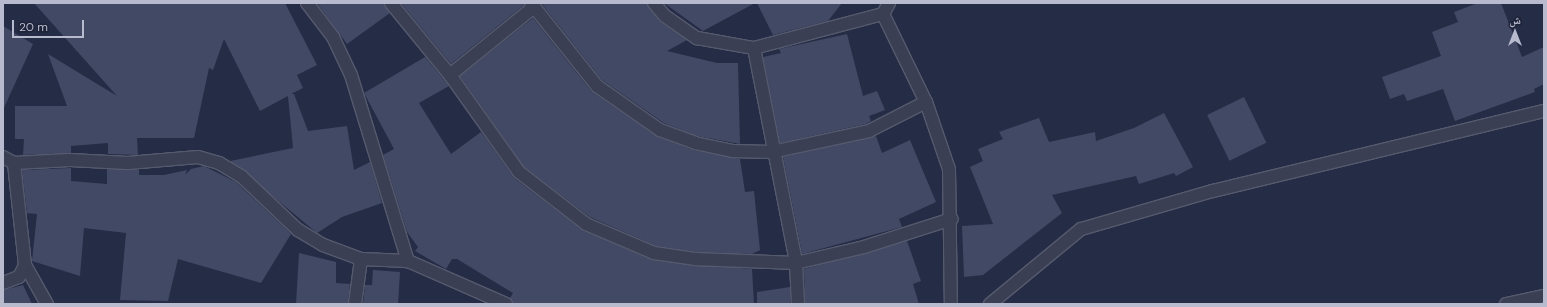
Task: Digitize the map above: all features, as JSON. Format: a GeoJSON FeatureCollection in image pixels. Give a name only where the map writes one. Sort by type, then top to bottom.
{"type":"FeatureCollection","features":[{"type":"Feature","properties":{"kind":"street"},"geometry":{"type":"LineString","coordinates":[[307,3],[333,37],[351,75],[408,261]]}},
{"type":"Feature","properties":{"kind":"street"},"geometry":{"type":"LineString","coordinates":[[392,3],[450,75],[519,172],[586,224],[654,253],[695,259],[796,263],[864,247],[952,219]]}},
{"type":"Feature","properties":{"kind":"street"},"geometry":{"type":"LineString","coordinates":[[654,3],[665,16],[697,38],[754,48],[886,8],[926,102],[949,169],[952,219],[951,304]]}},
{"type":"Feature","properties":{"kind":"street"},"geometry":{"type":"LineString","coordinates":[[450,75],[532,5],[597,86],[660,130],[695,143],[732,151],[772,152],[869,131],[926,102]]}},
{"type":"Feature","properties":{"kind":"street"},"geometry":{"type":"LineString","coordinates":[[754,48],[772,152],[796,263],[798,304]]}},
{"type":"Feature","properties":{"kind":"street"},"geometry":{"type":"LineString","coordinates":[[990,304],[1081,229],[1213,191],[1544,111]]}},
{"type":"Feature","properties":{"kind":"street"},"geometry":{"type":"LineString","coordinates":[[3,157],[14,164],[70,160],[128,163],[198,157],[219,163],[241,176],[298,230],[323,245],[361,259],[408,261],[506,304]]}},
{"type":"Feature","properties":{"kind":"street"},"geometry":{"type":"LineString","coordinates":[[14,164],[25,265],[47,304]]}},
{"type":"Feature","properties":{"kind":"street"},"geometry":{"type":"LineString","coordinates":[[355,304],[361,259]]}},
{"type":"Feature","properties":{"kind":"street"},"geometry":{"type":"LineString","coordinates":[[3,283],[19,277],[25,265]]}},
{"type":"Feature","properties":{"kind":"street"},"geometry":{"type":"LineString","coordinates":[[1506,304],[1544,296]]}},
{"type":"Feature","properties":{"kind":"building"},"geometry":{"type":"Polygon","coordinates":[[[34,3],[285,3],[317,65],[297,75],[303,88],[291,94],[294,94],[308,131],[347,126],[354,170],[370,162],[382,203],[342,217],[317,233],[230,161],[293,148],[288,96],[260,111],[224,39],[213,70],[209,68],[194,138],[137,138],[138,155],[108,154],[108,143],[71,146],[71,153],[23,155],[24,139],[15,139],[15,106],[67,106],[48,54],[117,96],[34,3]]]}},
{"type":"Feature","properties":{"kind":"building"},"geometry":{"type":"Polygon","coordinates":[[[317,3],[384,3],[390,13],[347,44],[317,3]]]}},
{"type":"Feature","properties":{"kind":"building"},"geometry":{"type":"Polygon","coordinates":[[[401,3],[524,3],[524,5],[451,64],[401,3]]]}},
{"type":"Feature","properties":{"kind":"building"},"geometry":{"type":"Polygon","coordinates":[[[541,3],[647,3],[659,21],[687,40],[667,51],[717,63],[738,63],[740,144],[697,136],[664,123],[602,80],[541,3]]]}},
{"type":"Feature","properties":{"kind":"building"},"geometry":{"type":"Polygon","coordinates":[[[664,3],[755,3],[703,31],[664,3]]]}},
{"type":"Feature","properties":{"kind":"building"},"geometry":{"type":"Polygon","coordinates":[[[757,3],[842,3],[828,21],[773,35],[757,3]]]}},
{"type":"Feature","properties":{"kind":"building"},"geometry":{"type":"Polygon","coordinates":[[[1478,3],[1501,3],[1522,57],[1544,47],[1544,84],[1534,89],[1535,92],[1455,121],[1443,89],[1407,101],[1404,94],[1390,99],[1382,77],[1441,56],[1432,32],[1458,22],[1454,12],[1478,3]]]}},
{"type":"Feature","properties":{"kind":"building"},"geometry":{"type":"Polygon","coordinates":[[[533,18],[591,91],[656,136],[693,150],[740,159],[745,192],[754,191],[760,250],[752,254],[696,252],[656,246],[590,217],[524,167],[460,76],[533,18]]]}},
{"type":"Feature","properties":{"kind":"building"},"geometry":{"type":"Polygon","coordinates":[[[3,26],[33,44],[3,110],[3,26]]]}},
{"type":"Feature","properties":{"kind":"building"},"geometry":{"type":"Polygon","coordinates":[[[847,34],[863,96],[877,91],[885,110],[869,116],[871,121],[866,124],[780,143],[763,57],[781,53],[779,49],[847,34]]]}},
{"type":"Feature","properties":{"kind":"building"},"geometry":{"type":"Polygon","coordinates":[[[425,57],[449,86],[419,103],[451,154],[481,132],[514,178],[582,230],[653,260],[752,269],[754,304],[513,304],[510,298],[513,293],[457,259],[452,259],[446,269],[415,251],[418,247],[407,232],[383,155],[394,149],[364,93],[425,57]]]}},
{"type":"Feature","properties":{"kind":"building"},"geometry":{"type":"Polygon","coordinates":[[[1244,97],[1266,143],[1230,161],[1207,115],[1244,97]]]}},
{"type":"Feature","properties":{"kind":"building"},"geometry":{"type":"Polygon","coordinates":[[[1164,113],[1193,167],[1176,176],[1174,173],[1139,184],[1136,176],[1052,195],[1062,213],[983,275],[964,277],[962,226],[993,224],[970,167],[983,161],[978,149],[1003,139],[999,132],[1039,118],[1049,142],[1095,132],[1096,141],[1134,128],[1164,113]]]}},
{"type":"Feature","properties":{"kind":"building"},"geometry":{"type":"Polygon","coordinates":[[[876,136],[882,153],[910,140],[936,202],[899,219],[902,227],[802,254],[783,157],[876,136]]]}},
{"type":"Feature","properties":{"kind":"building"},"geometry":{"type":"Polygon","coordinates":[[[204,166],[236,182],[291,234],[261,283],[178,259],[168,301],[120,300],[126,233],[84,228],[80,276],[32,261],[37,214],[27,213],[22,170],[71,168],[71,181],[107,184],[107,169],[139,170],[139,175],[164,175],[187,170],[185,175],[191,169],[204,166]]]}},
{"type":"Feature","properties":{"kind":"building"},"geometry":{"type":"Polygon","coordinates":[[[907,241],[921,281],[913,284],[919,304],[805,304],[804,269],[907,241]]]}},
{"type":"Feature","properties":{"kind":"building"},"geometry":{"type":"Polygon","coordinates":[[[299,253],[336,262],[336,283],[350,284],[348,304],[296,304],[299,253]]]}},
{"type":"Feature","properties":{"kind":"building"},"geometry":{"type":"Polygon","coordinates":[[[373,270],[400,272],[398,304],[363,304],[365,285],[372,285],[373,270]]]}},
{"type":"Feature","properties":{"kind":"building"},"geometry":{"type":"Polygon","coordinates":[[[23,285],[32,304],[3,304],[3,290],[23,285]]]}},
{"type":"Feature","properties":{"kind":"building"},"geometry":{"type":"Polygon","coordinates":[[[790,287],[790,304],[757,304],[757,292],[790,287]]]}}]}
